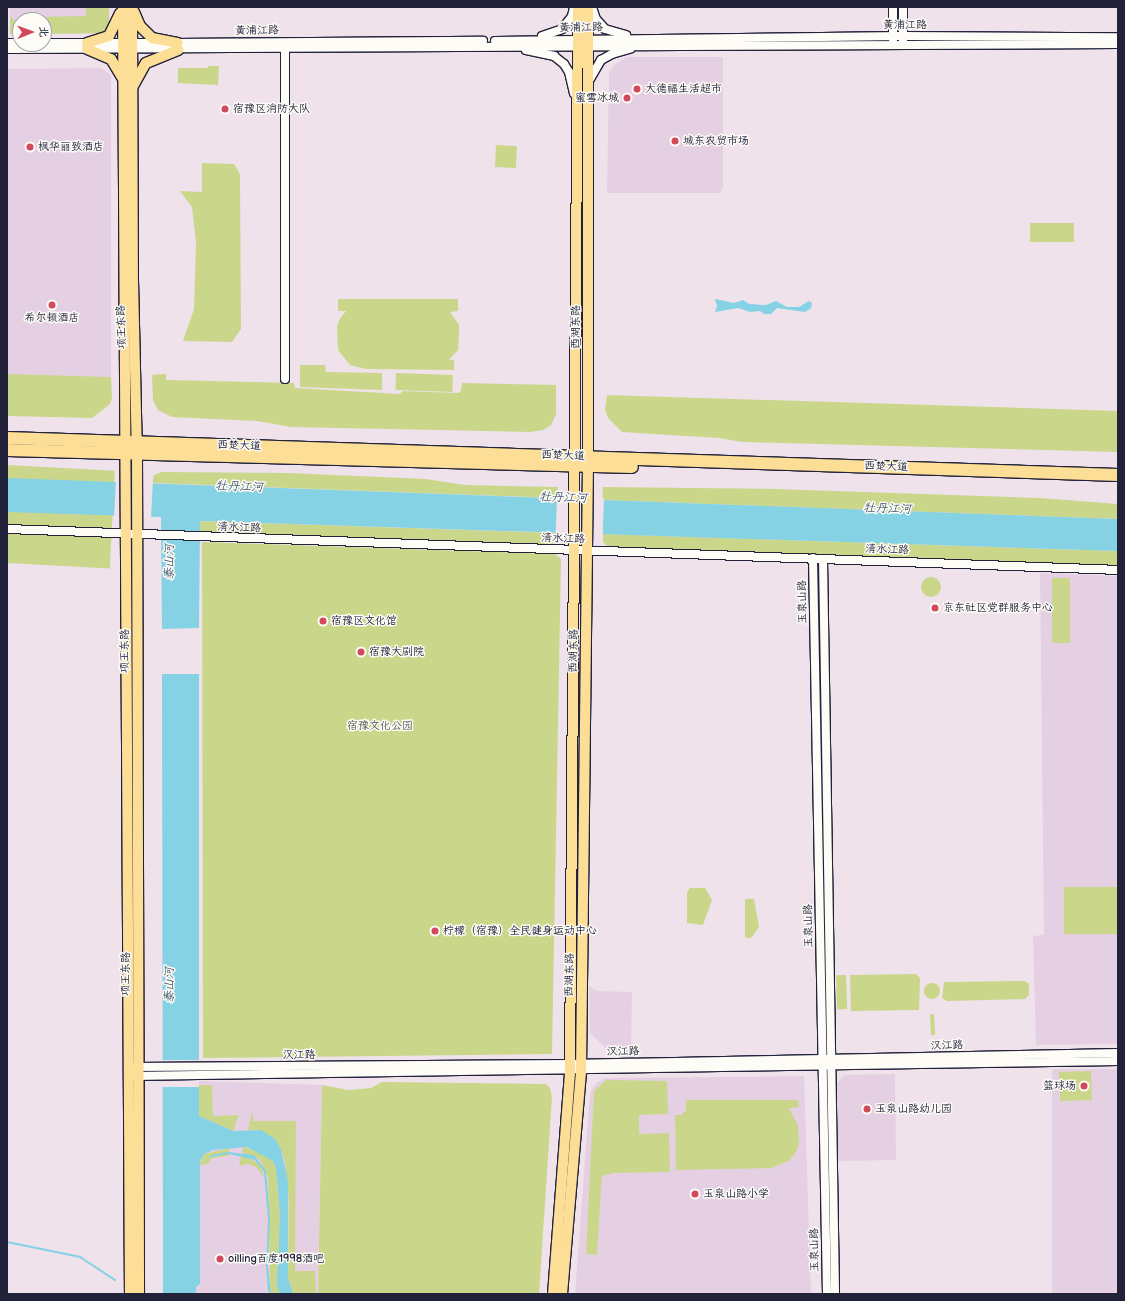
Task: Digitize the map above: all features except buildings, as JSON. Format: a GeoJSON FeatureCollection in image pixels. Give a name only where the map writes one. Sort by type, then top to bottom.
{"type":"FeatureCollection","features":[{"type":"Feature","properties":{"kind":"highway","name":"西楚大道"},"geometry":{"type":"LineString","coordinates":[[7,438],[131,448]]}},
{"type":"Feature","properties":{"kind":"highway","name":"西楚大道"},"geometry":{"type":"LineString","coordinates":[[7,450],[131,448],[574,460],[1118,483]]}},
{"type":"Feature","properties":{"kind":"highway","name":"西楚大道"},"geometry":{"type":"LineString","coordinates":[[588,461],[1118,475]]}},
{"type":"Feature","properties":{"kind":"main road","name":"项王东路"},"geometry":{"type":"LineString","coordinates":[[122,7],[128,45]]}},
{"type":"Feature","properties":{"kind":"main road"},"geometry":{"type":"LineString","coordinates":[[87,46],[105,38],[112,33],[122,7]]}},
{"type":"Feature","properties":{"kind":"main road","name":"项王东路"},"geometry":{"type":"LineString","coordinates":[[132,7],[128,45],[132,281],[131,448],[125,468],[133,1072],[140,1294]]}},
{"type":"Feature","properties":{"kind":"main road"},"geometry":{"type":"LineString","coordinates":[[132,7],[135,16],[145,33],[160,41],[179,46]]}},
{"type":"Feature","properties":{"kind":"main road","name":"西湖东路"},"geometry":{"type":"LineString","coordinates":[[562,1294],[581,1067],[588,461],[587,114],[578,7]]}},
{"type":"Feature","properties":{"kind":"main road","name":"西湖东路"},"geometry":{"type":"LineString","coordinates":[[553,1294],[570,1068],[575,546],[576,115],[582,43],[588,7]]}},
{"type":"Feature","properties":{"kind":"main road"},"geometry":{"type":"LineString","coordinates":[[87,46],[111,60],[121,73],[128,88]]}},
{"type":"Feature","properties":{"kind":"main road"},"geometry":{"type":"LineString","coordinates":[[128,88],[146,62],[179,46]]}},
{"type":"Feature","properties":{"kind":"main road","name":"项王东路"},"geometry":{"type":"LineString","coordinates":[[130,1294],[138,535],[138,469],[131,448]]}},
{"type":"Feature","properties":{"kind":"street"},"geometry":{"type":"LineString","coordinates":[[503,44],[556,32],[568,22],[574,7]]}},
{"type":"Feature","properties":{"kind":"street"},"geometry":{"type":"LineString","coordinates":[[592,7],[596,19],[605,29],[646,42]]}},
{"type":"Feature","properties":{"kind":"street"},"geometry":{"type":"LineString","coordinates":[[892,7],[893,40]]}},
{"type":"Feature","properties":{"kind":"street"},"geometry":{"type":"LineString","coordinates":[[903,7],[903,40]]}},
{"type":"Feature","properties":{"kind":"street","name":"黄浦江路"},"geometry":{"type":"LineString","coordinates":[[87,46],[503,44],[1118,37]]}},
{"type":"Feature","properties":{"kind":"street","name":"黄浦江路"},"geometry":{"type":"LineString","coordinates":[[903,40],[1118,44]]}},
{"type":"Feature","properties":{"kind":"street"},"geometry":{"type":"LineString","coordinates":[[587,114],[590,80],[594,69],[601,60],[612,54],[646,42]]}},
{"type":"Feature","properties":{"kind":"street"},"geometry":{"type":"LineString","coordinates":[[52,44],[87,46]]}},
{"type":"Feature","properties":{"kind":"street"},"geometry":{"type":"LineString","coordinates":[[285,44],[285,378]]}},
{"type":"Feature","properties":{"kind":"street"},"geometry":{"type":"LineString","coordinates":[[503,44],[554,56],[564,64],[574,89],[576,115]]}},
{"type":"Feature","properties":{"kind":"street"},"geometry":{"type":"LineString","coordinates":[[7,49],[87,46]]}},
{"type":"Feature","properties":{"kind":"street","name":"清水江路"},"geometry":{"type":"LineString","coordinates":[[7,529],[157,536],[587,546],[823,559],[1118,570]]}},
{"type":"Feature","properties":{"kind":"street","name":"玉泉山路"},"geometry":{"type":"LineString","coordinates":[[813,558],[827,1294]]}},
{"type":"Feature","properties":{"kind":"street","name":"玉泉山路"},"geometry":{"type":"LineString","coordinates":[[823,559],[835,1294]]}},
{"type":"Feature","properties":{"kind":"street","name":"汉江路"},"geometry":{"type":"LineString","coordinates":[[133,1072],[157,1067],[204,1071],[570,1068],[822,1063],[1118,1053]]}},
{"type":"Feature","properties":{"kind":"street","name":"汉江路"},"geometry":{"type":"LineString","coordinates":[[831,1062],[1118,1061]]}},
{"type":"Feature","properties":{"kind":"street","name":"汉江路"},"geometry":{"type":"LineString","coordinates":[[133,1072],[157,1076],[204,1071]]}},
{"type":"Feature","properties":{"kind":"shaded area"},"geometry":{"type":"Polygon","coordinates":[[[10,7],[109,7],[109,33],[52,34],[52,12],[12,12],[12,34],[10,34],[10,7]]]}},
{"type":"Feature","properties":{"kind":"shaded area","name":"城东农贸市场"},"geometry":{"type":"Polygon","coordinates":[[[627,57],[723,57],[723,188],[720,193],[607,193],[609,73],[614,65],[627,57]]]}},
{"type":"Feature","properties":{"kind":"shaded area"},"geometry":{"type":"Polygon","coordinates":[[[101,68],[111,75],[111,377],[10,376],[7,374],[7,69],[101,68]]]}},
{"type":"Feature","properties":{"kind":"shaded area"},"geometry":{"type":"Polygon","coordinates":[[[1040,573],[1118,576],[1118,1044],[1036,1045],[1033,936],[1044,935],[1040,573]]]}},
{"type":"Feature","properties":{"kind":"shaded area"},"geometry":{"type":"Polygon","coordinates":[[[589,986],[597,991],[632,992],[631,1054],[611,1053],[590,1033],[589,986]]]}},
{"type":"Feature","properties":{"kind":"shaded area"},"geometry":{"type":"Polygon","coordinates":[[[1052,1069],[1118,1069],[1118,1294],[1052,1294],[1052,1069]]]}},
{"type":"Feature","properties":{"kind":"shaded area","name":"玉泉山路幼儿园"},"geometry":{"type":"Polygon","coordinates":[[[895,1074],[896,1160],[838,1161],[837,1083],[844,1075],[895,1074]]]}},
{"type":"Feature","properties":{"kind":"shaded area","name":"玉泉山路小学"},"geometry":{"type":"Polygon","coordinates":[[[804,1076],[811,1294],[575,1294],[590,1093],[596,1083],[605,1078],[804,1076]]]}},
{"type":"Feature","properties":{"kind":"shaded area"},"geometry":{"type":"Polygon","coordinates":[[[199,1081],[322,1085],[318,1294],[196,1294],[196,1287],[200,1284],[199,1081]]]}},
{"type":"Feature","properties":{"kind":"green space"},"geometry":{"type":"Polygon","coordinates":[[[86,7],[109,7],[109,33],[52,34],[52,17],[86,15],[86,7]]]}},
{"type":"Feature","properties":{"kind":"green space"},"geometry":{"type":"Polygon","coordinates":[[[10,15],[12,18],[12,34],[10,34],[10,15]]]}},
{"type":"Feature","properties":{"kind":"green space"},"geometry":{"type":"Polygon","coordinates":[[[208,66],[219,66],[218,85],[178,83],[178,68],[208,68],[208,66]]]}},
{"type":"Feature","properties":{"kind":"green space"},"geometry":{"type":"Polygon","coordinates":[[[496,145],[517,146],[516,168],[495,167],[496,145]]]}},
{"type":"Feature","properties":{"kind":"green space"},"geometry":{"type":"Polygon","coordinates":[[[202,163],[234,164],[240,174],[241,329],[232,342],[183,341],[194,309],[196,242],[192,207],[180,191],[202,192],[202,163]]]}},
{"type":"Feature","properties":{"kind":"green space"},"geometry":{"type":"Polygon","coordinates":[[[1030,223],[1074,223],[1074,242],[1030,242],[1030,223]]]}},
{"type":"Feature","properties":{"kind":"green space"},"geometry":{"type":"Polygon","coordinates":[[[338,299],[458,299],[458,311],[450,312],[459,325],[458,350],[449,360],[454,360],[454,370],[366,369],[350,365],[338,350],[337,327],[339,320],[346,311],[338,311],[338,299]]]}},
{"type":"Feature","properties":{"kind":"green space"},"geometry":{"type":"Polygon","coordinates":[[[300,365],[325,365],[326,372],[382,373],[382,390],[300,387],[300,365]]]}},
{"type":"Feature","properties":{"kind":"green space"},"geometry":{"type":"Polygon","coordinates":[[[396,373],[453,375],[452,392],[395,390],[396,373]]]}},
{"type":"Feature","properties":{"kind":"green space"},"geometry":{"type":"Polygon","coordinates":[[[7,374],[111,377],[112,398],[110,404],[92,418],[7,416],[7,374]]]}},
{"type":"Feature","properties":{"kind":"green space"},"geometry":{"type":"Polygon","coordinates":[[[166,374],[166,380],[294,383],[295,388],[400,394],[403,391],[458,393],[461,391],[462,383],[556,385],[556,414],[551,425],[543,430],[530,432],[291,427],[257,421],[172,417],[158,410],[153,400],[152,375],[166,374]]]}},
{"type":"Feature","properties":{"kind":"green space"},"geometry":{"type":"Polygon","coordinates":[[[607,395],[1118,411],[1118,452],[742,442],[719,438],[622,432],[608,418],[605,410],[607,395]]]}},
{"type":"Feature","properties":{"kind":"green space"},"geometry":{"type":"Polygon","coordinates":[[[7,465],[115,471],[110,569],[7,563],[7,465]]]}},
{"type":"Feature","properties":{"kind":"green space"},"geometry":{"type":"Polygon","coordinates":[[[162,472],[289,473],[426,479],[465,485],[558,487],[557,498],[152,483],[154,475],[162,472]]]}},
{"type":"Feature","properties":{"kind":"green space"},"geometry":{"type":"Polygon","coordinates":[[[603,487],[776,489],[1040,498],[1118,504],[1118,519],[602,500],[603,487]]]}},
{"type":"Feature","properties":{"kind":"green space"},"geometry":{"type":"Polygon","coordinates":[[[200,521],[557,533],[557,540],[549,547],[200,535],[200,521]]]}},
{"type":"Feature","properties":{"kind":"green space"},"geometry":{"type":"Polygon","coordinates":[[[603,534],[1118,551],[1118,568],[610,549],[603,542],[603,534]]]}},
{"type":"Feature","properties":{"kind":"green space","name":"宿豫文化公园"},"geometry":{"type":"Polygon","coordinates":[[[202,542],[555,554],[561,559],[552,1054],[203,1058],[202,542]]]}},
{"type":"Feature","properties":{"kind":"green space"},"geometry":{"type":"Polygon","coordinates":[[[927,577],[935,577],[941,583],[941,591],[935,597],[927,597],[921,591],[921,583],[927,577]]]}},
{"type":"Feature","properties":{"kind":"green space"},"geometry":{"type":"Polygon","coordinates":[[[1052,578],[1070,578],[1070,643],[1052,643],[1052,578]]]}},
{"type":"Feature","properties":{"kind":"green space"},"geometry":{"type":"Polygon","coordinates":[[[1064,887],[1118,887],[1118,934],[1064,934],[1064,887]]]}},
{"type":"Feature","properties":{"kind":"green space"},"geometry":{"type":"Polygon","coordinates":[[[690,888],[705,888],[712,900],[703,925],[687,923],[687,892],[690,888]]]}},
{"type":"Feature","properties":{"kind":"green space"},"geometry":{"type":"Polygon","coordinates":[[[745,899],[754,899],[759,927],[751,938],[746,938],[745,935],[745,899]]]}},
{"type":"Feature","properties":{"kind":"green space"},"geometry":{"type":"Polygon","coordinates":[[[916,974],[920,978],[919,1010],[851,1011],[850,975],[916,974]]]}},
{"type":"Feature","properties":{"kind":"green space"},"geometry":{"type":"Polygon","coordinates":[[[836,975],[846,975],[847,1009],[837,1009],[836,975]]]}},
{"type":"Feature","properties":{"kind":"green space"},"geometry":{"type":"Polygon","coordinates":[[[1025,981],[1029,984],[1029,995],[1025,999],[947,1001],[942,998],[944,982],[1025,981]]]}},
{"type":"Feature","properties":{"kind":"green space"},"geometry":{"type":"Polygon","coordinates":[[[932,983],[938,985],[940,991],[938,997],[932,999],[926,997],[924,991],[926,985],[932,983]]]}},
{"type":"Feature","properties":{"kind":"green space"},"geometry":{"type":"Polygon","coordinates":[[[930,1014],[934,1014],[935,1035],[931,1035],[930,1014]]]}},
{"type":"Feature","properties":{"kind":"green space"},"geometry":{"type":"Polygon","coordinates":[[[1091,1071],[1092,1100],[1060,1101],[1059,1072],[1091,1071]]]}},
{"type":"Feature","properties":{"kind":"green space"},"geometry":{"type":"Polygon","coordinates":[[[606,1080],[667,1081],[668,1114],[639,1115],[639,1134],[669,1133],[670,1172],[614,1173],[602,1176],[597,1255],[586,1254],[594,1091],[606,1080]]]}},
{"type":"Feature","properties":{"kind":"green space"},"geometry":{"type":"Polygon","coordinates":[[[382,1082],[546,1084],[550,1088],[552,1097],[539,1294],[318,1294],[322,1085],[348,1090],[371,1088],[382,1082]]]}},
{"type":"Feature","properties":{"kind":"green space"},"geometry":{"type":"Polygon","coordinates":[[[199,1085],[212,1085],[213,1116],[239,1115],[233,1131],[199,1116],[199,1085]]]}},
{"type":"Feature","properties":{"kind":"green space"},"geometry":{"type":"Polygon","coordinates":[[[686,1100],[798,1100],[799,1107],[789,1108],[798,1125],[799,1144],[796,1152],[790,1160],[772,1168],[676,1170],[675,1115],[681,1115],[686,1110],[686,1100]]]}},
{"type":"Feature","properties":{"kind":"green space"},"geometry":{"type":"Polygon","coordinates":[[[251,1115],[253,1115],[253,1121],[296,1121],[295,1271],[315,1271],[316,1294],[293,1294],[288,1278],[289,1201],[285,1162],[281,1149],[261,1130],[248,1130],[251,1115]]]}},
{"type":"Feature","properties":{"kind":"green space"},"geometry":{"type":"Polygon","coordinates":[[[243,1147],[262,1153],[273,1161],[276,1168],[280,1215],[277,1285],[280,1294],[271,1294],[270,1289],[268,1178],[260,1160],[242,1152],[243,1147]]]}},
{"type":"Feature","properties":{"kind":"green space"},"geometry":{"type":"Polygon","coordinates":[[[230,1148],[228,1156],[212,1158],[208,1164],[199,1165],[204,1154],[230,1148]]]}},
{"type":"Feature","properties":{"kind":"green space"},"geometry":{"type":"Polygon","coordinates":[[[241,1157],[247,1157],[259,1164],[265,1178],[256,1167],[248,1164],[239,1166],[241,1157]]]}},
{"type":"Feature","properties":{"kind":"water"},"geometry":{"type":"Polygon","coordinates":[[[715,299],[734,303],[743,300],[749,304],[766,305],[776,301],[787,307],[799,307],[809,301],[812,303],[811,308],[805,312],[777,308],[771,314],[764,314],[760,311],[750,312],[738,308],[715,312],[717,306],[715,299]]]}},
{"type":"Feature","properties":{"kind":"water"},"geometry":{"type":"Polygon","coordinates":[[[7,478],[1118,519],[1118,551],[200,521],[199,628],[162,629],[161,517],[7,512],[7,478]]]}},
{"type":"Feature","properties":{"kind":"water","name":"泰山河"},"geometry":{"type":"Polygon","coordinates":[[[162,674],[199,674],[199,1116],[233,1131],[261,1130],[275,1139],[281,1149],[288,1181],[288,1278],[293,1294],[280,1294],[277,1285],[280,1215],[276,1168],[273,1161],[247,1147],[213,1150],[204,1154],[200,1161],[200,1284],[196,1287],[196,1294],[163,1294],[162,674]]]}},
{"type":"Feature","properties":{"kind":"water"},"geometry":{"type":"Polygon","coordinates":[[[228,1152],[254,1155],[266,1171],[270,1218],[268,1266],[271,1294],[268,1291],[266,1266],[268,1220],[264,1172],[255,1160],[229,1154],[210,1157],[203,1165],[211,1155],[228,1152]]]}},
{"type":"Feature","properties":{"kind":"pier"},"geometry":{"type":"Polygon","coordinates":[[[116,479],[153,481],[151,519],[114,517],[116,479]]]}},
{"type":"Feature","properties":{"kind":"pier"},"geometry":{"type":"Polygon","coordinates":[[[557,496],[604,498],[603,537],[556,535],[557,496]]]}},
{"type":"Feature","properties":{"kind":"pier"},"geometry":{"type":"Polygon","coordinates":[[[160,1060],[199,1060],[199,1087],[160,1087],[160,1060]]]}},
{"type":"Feature","properties":{"kind":"waterway"},"geometry":{"type":"LineString","coordinates":[[7,1181],[7,1187]]}},
{"type":"Feature","properties":{"kind":"waterway"},"geometry":{"type":"LineString","coordinates":[[7,1242],[80,1257],[115,1280]]}},
{"type":"Feature","properties":{"kind":"place","name":"大德福生活超市"},"geometry":{"type":"Point","coordinates":[637,89]}},
{"type":"Feature","properties":{"kind":"place","name":"蜜雪冰城"},"geometry":{"type":"Point","coordinates":[627,98]}},
{"type":"Feature","properties":{"kind":"place","name":"宿豫区消防大队"},"geometry":{"type":"Point","coordinates":[225,109]}},
{"type":"Feature","properties":{"kind":"place","name":"城东农贸市场"},"geometry":{"type":"Point","coordinates":[675,141]}},
{"type":"Feature","properties":{"kind":"place","name":"枫华丽致酒店"},"geometry":{"type":"Point","coordinates":[30,147]}},
{"type":"Feature","properties":{"kind":"place","name":"希尔顿酒店"},"geometry":{"type":"Point","coordinates":[52,305]}},
{"type":"Feature","properties":{"kind":"place","name":"京东社区党群服务中心"},"geometry":{"type":"Point","coordinates":[935,608]}},
{"type":"Feature","properties":{"kind":"place","name":"宿豫区文化馆"},"geometry":{"type":"Point","coordinates":[323,621]}},
{"type":"Feature","properties":{"kind":"place","name":"宿豫大剧院"},"geometry":{"type":"Point","coordinates":[361,652]}},
{"type":"Feature","properties":{"kind":"place","name":"柠檬（宿豫）全民健身运动中心"},"geometry":{"type":"Point","coordinates":[435,931]}},
{"type":"Feature","properties":{"kind":"place","name":"篮球场"},"geometry":{"type":"Point","coordinates":[1084,1086]}},
{"type":"Feature","properties":{"kind":"place","name":"玉泉山路幼儿园"},"geometry":{"type":"Point","coordinates":[867,1109]}},
{"type":"Feature","properties":{"kind":"place","name":"玉泉山路小学"},"geometry":{"type":"Point","coordinates":[695,1194]}},
{"type":"Feature","properties":{"kind":"place","name":"oilling百度1998酒吧"},"geometry":{"type":"Point","coordinates":[220,1259]}},
{"type":"Feature","properties":{"kind":"water label","name":"牡丹江河"},"geometry":{"type":"Point","coordinates":[239,487]}},
{"type":"Feature","properties":{"kind":"water label","name":"牡丹江河"},"geometry":{"type":"Point","coordinates":[563,498]}},
{"type":"Feature","properties":{"kind":"water label","name":"牡丹江河"},"geometry":{"type":"Point","coordinates":[887,509]}}]}
